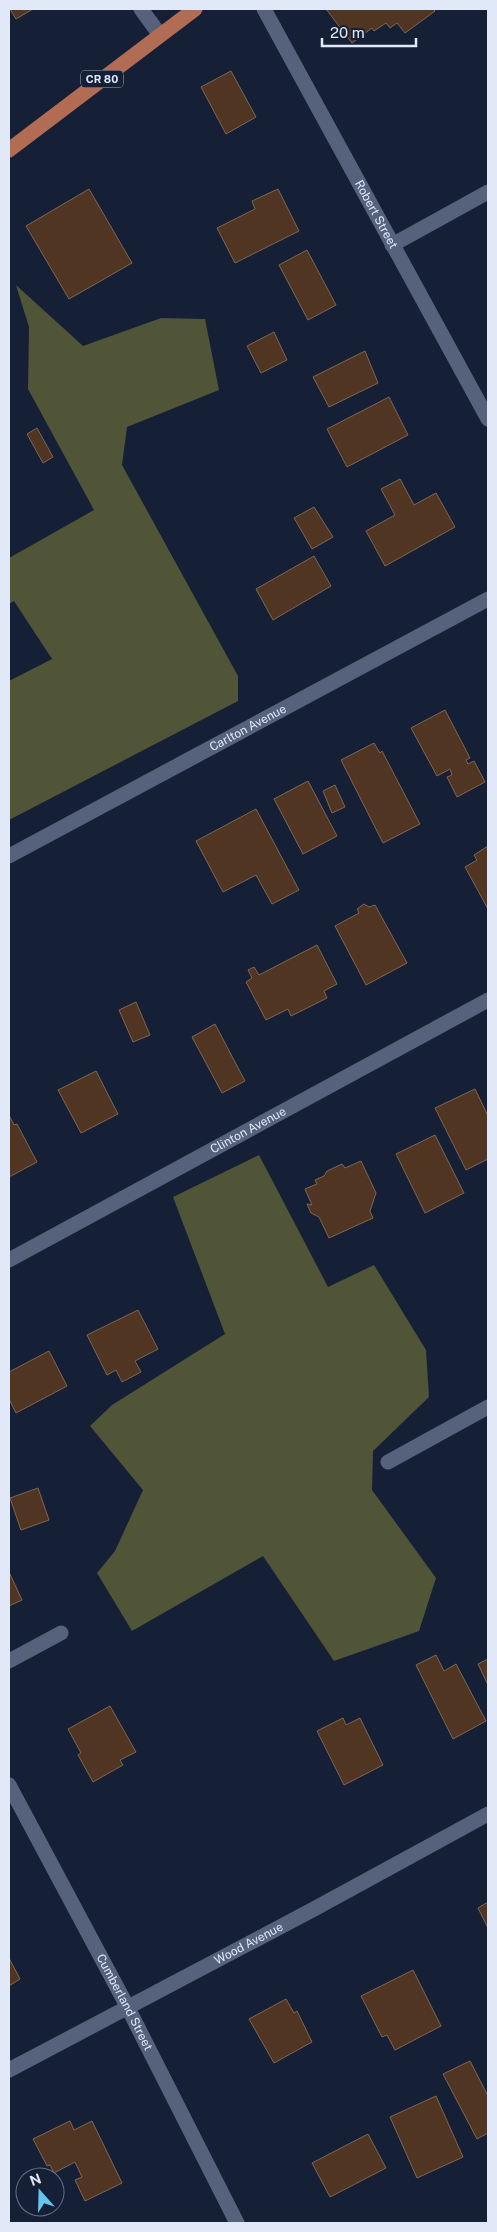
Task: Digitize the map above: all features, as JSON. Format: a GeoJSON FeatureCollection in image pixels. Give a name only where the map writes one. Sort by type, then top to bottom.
{"type":"FeatureCollection","features":[{"type":"Feature","properties":{"kind":"main road","name":"CR 80"},"geometry":{"type":"LineString","coordinates":[[9,150],[195,9]]}},
{"type":"Feature","properties":{"kind":"street"},"geometry":{"type":"LineString","coordinates":[[141,9],[160,35]]}},
{"type":"Feature","properties":{"kind":"street","name":"Robert Street"},"geometry":{"type":"LineString","coordinates":[[264,9],[488,419]]}},
{"type":"Feature","properties":{"kind":"street"},"geometry":{"type":"LineString","coordinates":[[392,245],[488,192]]}},
{"type":"Feature","properties":{"kind":"street","name":"Carlton Avenue"},"geometry":{"type":"LineString","coordinates":[[9,856],[488,598]]}},
{"type":"Feature","properties":{"kind":"street","name":"Clinton Avenue"},"geometry":{"type":"LineString","coordinates":[[9,1260],[488,1000]]}},
{"type":"Feature","properties":{"kind":"street"},"geometry":{"type":"LineString","coordinates":[[388,1462],[488,1407]]}},
{"type":"Feature","properties":{"kind":"street"},"geometry":{"type":"LineString","coordinates":[[9,1661],[61,1633]]}},
{"type":"Feature","properties":{"kind":"street","name":"Cumberland Street"},"geometry":{"type":"LineString","coordinates":[[9,1785],[127,2006],[237,2223]]}},
{"type":"Feature","properties":{"kind":"street","name":"Wood Avenue"},"geometry":{"type":"LineString","coordinates":[[9,2070],[127,2006],[314,1909],[488,1814]]}},
{"type":"Feature","properties":{"kind":"green space"},"geometry":{"type":"Polygon","coordinates":[[[16,285],[83,346],[161,318],[205,319],[219,390],[127,427],[122,465],[238,676],[238,701],[9,820],[9,681],[52,659],[14,601],[9,604],[9,558],[94,510],[28,389],[29,327],[16,285]]]}},
{"type":"Feature","properties":{"kind":"green space"},"geometry":{"type":"Polygon","coordinates":[[[259,1155],[328,1287],[374,1265],[426,1350],[429,1397],[373,1451],[372,1490],[436,1578],[419,1631],[334,1661],[263,1556],[132,1631],[97,1573],[115,1551],[143,1490],[90,1426],[112,1405],[225,1334],[173,1197],[259,1155]]]}},
{"type":"Feature","properties":{"kind":"building"},"geometry":{"type":"Polygon","coordinates":[[[10,9],[33,9],[16,19],[10,9]]]}},
{"type":"Feature","properties":{"kind":"building"},"geometry":{"type":"Polygon","coordinates":[[[326,9],[433,9],[435,11],[405,33],[397,23],[390,28],[386,23],[374,31],[372,28],[352,43],[326,9]]]}},
{"type":"Feature","properties":{"kind":"building"},"geometry":{"type":"Polygon","coordinates":[[[231,71],[256,117],[226,134],[201,87],[231,71]]]}},
{"type":"Feature","properties":{"kind":"building"},"geometry":{"type":"Polygon","coordinates":[[[89,189],[132,263],[69,299],[26,226],[89,189]]]}},
{"type":"Feature","properties":{"kind":"building"},"geometry":{"type":"Polygon","coordinates":[[[278,189],[299,231],[235,263],[217,228],[255,209],[252,201],[278,189]]]}},
{"type":"Feature","properties":{"kind":"building"},"geometry":{"type":"Polygon","coordinates":[[[307,250],[336,305],[308,320],[279,265],[307,250]]]}},
{"type":"Feature","properties":{"kind":"building"},"geometry":{"type":"Polygon","coordinates":[[[274,332],[287,360],[261,373],[247,346],[274,332]]]}},
{"type":"Feature","properties":{"kind":"building"},"geometry":{"type":"Polygon","coordinates":[[[365,351],[378,383],[329,407],[313,377],[365,351]]]}},
{"type":"Feature","properties":{"kind":"building"},"geometry":{"type":"Polygon","coordinates":[[[389,397],[408,435],[347,467],[327,429],[389,397]]]}},
{"type":"Feature","properties":{"kind":"building"},"geometry":{"type":"Polygon","coordinates":[[[37,428],[53,457],[43,463],[27,434],[37,428]]]}},
{"type":"Feature","properties":{"kind":"building"},"geometry":{"type":"Polygon","coordinates":[[[400,479],[414,505],[436,493],[455,527],[385,566],[366,531],[395,515],[381,489],[400,479]]]}},
{"type":"Feature","properties":{"kind":"building"},"geometry":{"type":"Polygon","coordinates":[[[314,507],[333,537],[312,549],[294,518],[314,507]]]}},
{"type":"Feature","properties":{"kind":"building"},"geometry":{"type":"Polygon","coordinates":[[[314,556],[331,586],[273,620],[256,589],[314,556]]]}},
{"type":"Feature","properties":{"kind":"building"},"geometry":{"type":"Polygon","coordinates":[[[445,710],[470,758],[466,760],[468,764],[474,761],[485,782],[457,797],[447,777],[452,775],[450,769],[437,776],[411,728],[445,710]]]}},
{"type":"Feature","properties":{"kind":"building"},"geometry":{"type":"Polygon","coordinates":[[[374,743],[380,753],[382,751],[420,824],[383,843],[341,760],[374,743]]]}},
{"type":"Feature","properties":{"kind":"building"},"geometry":{"type":"Polygon","coordinates":[[[308,781],[337,836],[303,854],[274,799],[308,781]]]}},
{"type":"Feature","properties":{"kind":"building"},"geometry":{"type":"Polygon","coordinates":[[[335,785],[345,807],[332,813],[323,791],[335,785]]]}},
{"type":"Feature","properties":{"kind":"building"},"geometry":{"type":"Polygon","coordinates":[[[256,809],[299,890],[272,904],[256,875],[223,892],[196,841],[256,809]]]}},
{"type":"Feature","properties":{"kind":"building"},"geometry":{"type":"Polygon","coordinates":[[[488,846],[488,909],[465,867],[477,860],[474,855],[488,846]]]}},
{"type":"Feature","properties":{"kind":"building"},"geometry":{"type":"Polygon","coordinates":[[[364,904],[369,907],[375,905],[407,963],[366,985],[335,926],[359,913],[357,909],[364,904]]]}},
{"type":"Feature","properties":{"kind":"building"},"geometry":{"type":"Polygon","coordinates":[[[317,945],[337,984],[324,991],[327,998],[291,1016],[288,1009],[266,1020],[246,982],[252,978],[248,970],[254,967],[259,975],[317,945]]]}},
{"type":"Feature","properties":{"kind":"building"},"geometry":{"type":"Polygon","coordinates":[[[136,1002],[150,1035],[133,1042],[119,1010],[136,1002]]]}},
{"type":"Feature","properties":{"kind":"building"},"geometry":{"type":"Polygon","coordinates":[[[215,1024],[245,1081],[222,1093],[192,1037],[215,1024]]]}},
{"type":"Feature","properties":{"kind":"building"},"geometry":{"type":"Polygon","coordinates":[[[96,1071],[118,1114],[81,1133],[58,1090],[96,1071]]]}},
{"type":"Feature","properties":{"kind":"building"},"geometry":{"type":"Polygon","coordinates":[[[475,1089],[488,1116],[488,1159],[466,1170],[435,1108],[475,1089]]]}},
{"type":"Feature","properties":{"kind":"building"},"geometry":{"type":"Polygon","coordinates":[[[9,1115],[14,1125],[17,1124],[37,1162],[9,1177],[9,1115]]]}},
{"type":"Feature","properties":{"kind":"building"},"geometry":{"type":"Polygon","coordinates":[[[435,1135],[464,1193],[425,1213],[396,1154],[435,1135]]]}},
{"type":"Feature","properties":{"kind":"building"},"geometry":{"type":"Polygon","coordinates":[[[361,1161],[376,1193],[370,1211],[373,1218],[329,1238],[319,1217],[311,1213],[307,1204],[312,1205],[305,1189],[317,1184],[315,1180],[324,1176],[327,1171],[342,1164],[345,1168],[361,1161]]]}},
{"type":"Feature","properties":{"kind":"building"},"geometry":{"type":"Polygon","coordinates":[[[138,1310],[158,1349],[135,1361],[141,1372],[122,1382],[116,1370],[107,1375],[87,1335],[138,1310]]]}},
{"type":"Feature","properties":{"kind":"building"},"geometry":{"type":"Polygon","coordinates":[[[49,1351],[67,1386],[16,1413],[9,1399],[9,1372],[49,1351]]]}},
{"type":"Feature","properties":{"kind":"building"},"geometry":{"type":"Polygon","coordinates":[[[38,1488],[49,1520],[21,1530],[10,1498],[38,1488]]]}},
{"type":"Feature","properties":{"kind":"building"},"geometry":{"type":"Polygon","coordinates":[[[9,1572],[22,1600],[9,1606],[9,1572]]]}},
{"type":"Feature","properties":{"kind":"building"},"geometry":{"type":"Polygon","coordinates":[[[436,1655],[444,1671],[456,1664],[486,1721],[453,1739],[416,1665],[436,1655]]]}},
{"type":"Feature","properties":{"kind":"building"},"geometry":{"type":"Polygon","coordinates":[[[488,1659],[488,1685],[478,1664],[488,1659]]]}},
{"type":"Feature","properties":{"kind":"building"},"geometry":{"type":"Polygon","coordinates":[[[110,1706],[136,1752],[120,1760],[123,1765],[93,1782],[78,1755],[81,1753],[68,1729],[110,1706]]]}},
{"type":"Feature","properties":{"kind":"building"},"geometry":{"type":"Polygon","coordinates":[[[343,1718],[346,1725],[360,1718],[383,1765],[344,1785],[317,1731],[343,1718]]]}},
{"type":"Feature","properties":{"kind":"building"},"geometry":{"type":"Polygon","coordinates":[[[488,1902],[488,1928],[478,1908],[488,1902]]]}},
{"type":"Feature","properties":{"kind":"building"},"geometry":{"type":"Polygon","coordinates":[[[9,1958],[20,1979],[9,1986],[9,1958]]]}},
{"type":"Feature","properties":{"kind":"building"},"geometry":{"type":"Polygon","coordinates":[[[413,1970],[441,2026],[395,2050],[387,2035],[382,2037],[361,1996],[413,1970]]]}},
{"type":"Feature","properties":{"kind":"building"},"geometry":{"type":"Polygon","coordinates":[[[286,1999],[294,2013],[297,2011],[312,2042],[274,2063],[249,2019],[286,1999]]]}},
{"type":"Feature","properties":{"kind":"building"},"geometry":{"type":"Polygon","coordinates":[[[470,2061],[488,2096],[488,2133],[477,2139],[443,2074],[470,2061]]]}},
{"type":"Feature","properties":{"kind":"building"},"geometry":{"type":"Polygon","coordinates":[[[436,2096],[463,2157],[417,2178],[390,2117],[436,2096]]]}},
{"type":"Feature","properties":{"kind":"building"},"geometry":{"type":"Polygon","coordinates":[[[70,2121],[74,2130],[92,2121],[122,2183],[85,2201],[75,2180],[82,2177],[75,2162],[65,2167],[47,2166],[33,2139],[70,2121]]]}},
{"type":"Feature","properties":{"kind":"building"},"geometry":{"type":"Polygon","coordinates":[[[368,2134],[386,2168],[330,2197],[312,2163],[368,2134]]]}}]}
